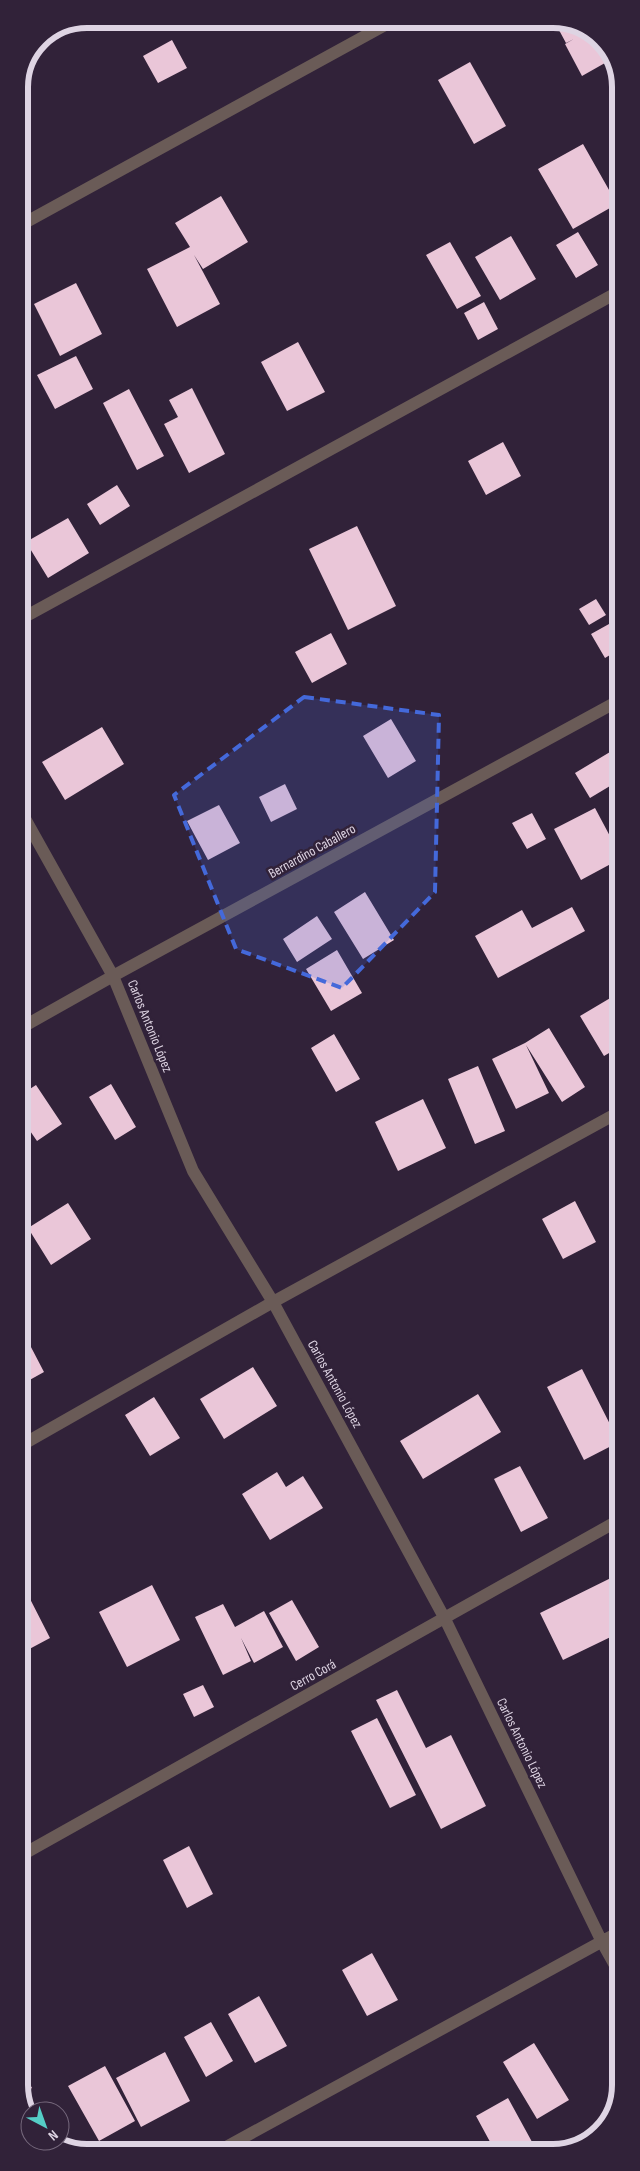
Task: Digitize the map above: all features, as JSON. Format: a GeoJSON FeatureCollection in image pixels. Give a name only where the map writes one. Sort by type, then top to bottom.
{"type":"FeatureCollection","features":[{"type":"Feature","properties":{"kind":"street"},"geometry":{"type":"LineString","coordinates":[[28,221],[380,28]]}},
{"type":"Feature","properties":{"kind":"street"},"geometry":{"type":"LineString","coordinates":[[28,615],[612,295]]}},
{"type":"Feature","properties":{"kind":"street","name":"Bernardino Caballero"},"geometry":{"type":"LineString","coordinates":[[28,1024],[612,704]]}},
{"type":"Feature","properties":{"kind":"street","name":"Carlos Antonio López"},"geometry":{"type":"LineString","coordinates":[[28,824],[113,976],[193,1171],[273,1302],[445,1619],[612,1960]]}},
{"type":"Feature","properties":{"kind":"street"},"geometry":{"type":"LineString","coordinates":[[28,1441],[273,1302],[612,1116]]}},
{"type":"Feature","properties":{"kind":"street","name":"Cerro Corá"},"geometry":{"type":"LineString","coordinates":[[28,1852],[612,1524]]}},
{"type":"Feature","properties":{"kind":"street"},"geometry":{"type":"LineString","coordinates":[[233,2143],[612,1936]]}},
{"type":"Feature","properties":{"kind":"highlighted area"},"geometry":{"type":"Polygon","coordinates":[[[304,697],[439,715],[435,892],[342,988],[236,949],[174,795],[304,697]]]}},
{"type":"Feature","properties":{"kind":"building"},"geometry":{"type":"Polygon","coordinates":[[[558,28],[569,29],[587,37],[598,47],[607,62],[582,76],[565,44],[574,39],[566,43],[558,28]]]}},
{"type":"Feature","properties":{"kind":"building"},"geometry":{"type":"Polygon","coordinates":[[[172,40],[187,68],[158,83],[143,56],[172,40]]]}},
{"type":"Feature","properties":{"kind":"building"},"geometry":{"type":"Polygon","coordinates":[[[470,62],[506,126],[474,144],[438,80],[470,62]]]}},
{"type":"Feature","properties":{"kind":"building"},"geometry":{"type":"Polygon","coordinates":[[[583,144],[612,195],[612,207],[573,229],[538,169],[583,144]]]}},
{"type":"Feature","properties":{"kind":"building"},"geometry":{"type":"Polygon","coordinates":[[[221,196],[248,242],[203,269],[194,255],[220,304],[177,327],[147,269],[190,247],[175,223],[221,196]]]}},
{"type":"Feature","properties":{"kind":"building"},"geometry":{"type":"Polygon","coordinates":[[[578,232],[598,265],[576,278],[556,245],[578,232]]]}},
{"type":"Feature","properties":{"kind":"building"},"geometry":{"type":"Polygon","coordinates":[[[511,236],[536,279],[500,300],[475,257],[511,236]]]}},
{"type":"Feature","properties":{"kind":"building"},"geometry":{"type":"Polygon","coordinates":[[[450,242],[481,296],[457,309],[426,255],[450,242]]]}},
{"type":"Feature","properties":{"kind":"building"},"geometry":{"type":"Polygon","coordinates":[[[76,283],[102,334],[60,356],[34,304],[76,283]]]}},
{"type":"Feature","properties":{"kind":"building"},"geometry":{"type":"Polygon","coordinates":[[[484,302],[498,329],[478,340],[464,313],[484,302]]]}},
{"type":"Feature","properties":{"kind":"building"},"geometry":{"type":"Polygon","coordinates":[[[298,342],[325,392],[287,411],[261,362],[298,342]]]}},
{"type":"Feature","properties":{"kind":"building"},"geometry":{"type":"Polygon","coordinates":[[[76,356],[93,389],[55,409],[37,375],[76,356]]]}},
{"type":"Feature","properties":{"kind":"building"},"geometry":{"type":"Polygon","coordinates":[[[192,388],[225,454],[189,473],[164,424],[178,417],[169,400],[192,388]]]}},
{"type":"Feature","properties":{"kind":"building"},"geometry":{"type":"Polygon","coordinates":[[[129,389],[164,456],[137,470],[103,403],[129,389]]]}},
{"type":"Feature","properties":{"kind":"building"},"geometry":{"type":"Polygon","coordinates":[[[503,442],[521,476],[486,495],[468,461],[503,442]]]}},
{"type":"Feature","properties":{"kind":"building"},"geometry":{"type":"Polygon","coordinates":[[[117,485],[130,506],[100,525],[87,504],[117,485]]]}},
{"type":"Feature","properties":{"kind":"building"},"geometry":{"type":"Polygon","coordinates":[[[68,518],[89,553],[48,578],[28,545],[28,541],[68,518]]]}},
{"type":"Feature","properties":{"kind":"building"},"geometry":{"type":"Polygon","coordinates":[[[357,526],[396,606],[348,630],[309,549],[357,526]]]}},
{"type":"Feature","properties":{"kind":"building"},"geometry":{"type":"Polygon","coordinates":[[[596,599],[606,615],[589,625],[579,609],[596,599]]]}},
{"type":"Feature","properties":{"kind":"building"},"geometry":{"type":"Polygon","coordinates":[[[609,624],[612,629],[612,654],[605,658],[591,634],[609,624]]]}},
{"type":"Feature","properties":{"kind":"building"},"geometry":{"type":"Polygon","coordinates":[[[331,633],[347,664],[312,683],[295,652],[331,633]]]}},
{"type":"Feature","properties":{"kind":"building"},"geometry":{"type":"Polygon","coordinates":[[[391,719],[416,761],[388,778],[363,736],[391,719]]]}},
{"type":"Feature","properties":{"kind":"building"},"geometry":{"type":"Polygon","coordinates":[[[102,727],[124,764],[65,800],[42,762],[102,727]]]}},
{"type":"Feature","properties":{"kind":"building"},"geometry":{"type":"Polygon","coordinates":[[[612,751],[612,785],[590,798],[575,773],[612,751]]]}},
{"type":"Feature","properties":{"kind":"building"},"geometry":{"type":"Polygon","coordinates":[[[285,784],[297,809],[271,822],[259,797],[285,784]]]}},
{"type":"Feature","properties":{"kind":"building"},"geometry":{"type":"Polygon","coordinates":[[[219,805],[240,843],[208,860],[187,821],[219,805]]]}},
{"type":"Feature","properties":{"kind":"building"},"geometry":{"type":"Polygon","coordinates":[[[595,808],[612,840],[612,863],[581,880],[554,829],[595,808]]]}},
{"type":"Feature","properties":{"kind":"building"},"geometry":{"type":"Polygon","coordinates":[[[532,813],[546,839],[527,849],[512,823],[532,813]]]}},
{"type":"Feature","properties":{"kind":"building"},"geometry":{"type":"Polygon","coordinates":[[[365,892],[394,940],[363,959],[334,912],[365,892]]]}},
{"type":"Feature","properties":{"kind":"building"},"geometry":{"type":"Polygon","coordinates":[[[572,907],[585,931],[498,978],[475,936],[522,910],[532,928],[572,907]]]}},
{"type":"Feature","properties":{"kind":"building"},"geometry":{"type":"Polygon","coordinates":[[[317,916],[332,939],[297,962],[283,939],[317,916]]]}},
{"type":"Feature","properties":{"kind":"building"},"geometry":{"type":"Polygon","coordinates":[[[337,950],[362,993],[331,1011],[306,969],[337,950]]]}},
{"type":"Feature","properties":{"kind":"building"},"geometry":{"type":"Polygon","coordinates":[[[612,997],[612,1051],[604,1056],[580,1016],[612,997]]]}},
{"type":"Feature","properties":{"kind":"building"},"geometry":{"type":"Polygon","coordinates":[[[549,1028],[585,1087],[562,1102],[526,1045],[549,1093],[516,1109],[492,1059],[525,1043],[549,1028]]]}},
{"type":"Feature","properties":{"kind":"building"},"geometry":{"type":"Polygon","coordinates":[[[334,1034],[360,1079],[336,1092],[311,1048],[334,1034]]]}},
{"type":"Feature","properties":{"kind":"building"},"geometry":{"type":"Polygon","coordinates":[[[478,1066],[505,1131],[475,1144],[448,1079],[478,1066]]]}},
{"type":"Feature","properties":{"kind":"building"},"geometry":{"type":"Polygon","coordinates":[[[111,1084],[136,1127],[115,1140],[89,1097],[111,1084]]]}},
{"type":"Feature","properties":{"kind":"building"},"geometry":{"type":"Polygon","coordinates":[[[36,1085],[62,1124],[37,1141],[28,1128],[28,1090],[36,1085]]]}},
{"type":"Feature","properties":{"kind":"building"},"geometry":{"type":"Polygon","coordinates":[[[423,1099],[446,1148],[398,1171],[375,1122],[423,1099]]]}},
{"type":"Feature","properties":{"kind":"building"},"geometry":{"type":"Polygon","coordinates":[[[575,1201],[596,1242],[563,1259],[542,1219],[575,1201]]]}},
{"type":"Feature","properties":{"kind":"building"},"geometry":{"type":"Polygon","coordinates":[[[68,1203],[91,1239],[51,1265],[28,1228],[68,1203]]]}},
{"type":"Feature","properties":{"kind":"building"},"geometry":{"type":"Polygon","coordinates":[[[28,1341],[44,1372],[28,1381],[28,1341]]]}},
{"type":"Feature","properties":{"kind":"building"},"geometry":{"type":"Polygon","coordinates":[[[253,1367],[277,1406],[224,1439],[200,1399],[253,1367]]]}},
{"type":"Feature","properties":{"kind":"building"},"geometry":{"type":"Polygon","coordinates":[[[582,1369],[612,1428],[612,1446],[584,1460],[547,1387],[582,1369]]]}},
{"type":"Feature","properties":{"kind":"building"},"geometry":{"type":"Polygon","coordinates":[[[478,1394],[501,1432],[423,1479],[400,1441],[478,1394]]]}},
{"type":"Feature","properties":{"kind":"building"},"geometry":{"type":"Polygon","coordinates":[[[154,1397],[180,1438],[150,1456],[125,1415],[154,1397]]]}},
{"type":"Feature","properties":{"kind":"building"},"geometry":{"type":"Polygon","coordinates":[[[520,1466],[548,1518],[521,1532],[494,1479],[520,1466]]]}},
{"type":"Feature","properties":{"kind":"building"},"geometry":{"type":"Polygon","coordinates":[[[277,1472],[286,1487],[303,1476],[323,1508],[270,1540],[242,1494],[277,1472]]]}},
{"type":"Feature","properties":{"kind":"building"},"geometry":{"type":"Polygon","coordinates":[[[612,1577],[612,1636],[563,1660],[540,1613],[612,1577]]]}},
{"type":"Feature","properties":{"kind":"building"},"geometry":{"type":"Polygon","coordinates":[[[152,1585],[180,1640],[127,1667],[99,1612],[152,1585]]]}},
{"type":"Feature","properties":{"kind":"building"},"geometry":{"type":"Polygon","coordinates":[[[28,1595],[50,1638],[28,1650],[28,1595]]]}},
{"type":"Feature","properties":{"kind":"building"},"geometry":{"type":"Polygon","coordinates":[[[292,1600],[319,1647],[296,1661],[269,1613],[292,1600]]]}},
{"type":"Feature","properties":{"kind":"building"},"geometry":{"type":"Polygon","coordinates":[[[223,1604],[235,1627],[264,1611],[283,1647],[254,1663],[241,1638],[251,1661],[223,1675],[195,1617],[223,1604]]]}},
{"type":"Feature","properties":{"kind":"building"},"geometry":{"type":"Polygon","coordinates":[[[203,1685],[214,1707],[194,1717],[183,1694],[203,1685]]]}},
{"type":"Feature","properties":{"kind":"building"},"geometry":{"type":"Polygon","coordinates":[[[397,1690],[426,1748],[451,1735],[486,1806],[441,1829],[376,1700],[397,1690]]]}},
{"type":"Feature","properties":{"kind":"building"},"geometry":{"type":"Polygon","coordinates":[[[377,1718],[416,1795],[390,1808],[351,1731],[377,1718]]]}},
{"type":"Feature","properties":{"kind":"building"},"geometry":{"type":"Polygon","coordinates":[[[189,1846],[213,1894],[187,1908],[163,1860],[189,1846]]]}},
{"type":"Feature","properties":{"kind":"building"},"geometry":{"type":"Polygon","coordinates":[[[372,1953],[398,2000],[367,2016],[342,1970],[372,1953]]]}},
{"type":"Feature","properties":{"kind":"building"},"geometry":{"type":"Polygon","coordinates":[[[259,1996],[287,2046],[255,2063],[228,2014],[259,1996]]]}},
{"type":"Feature","properties":{"kind":"building"},"geometry":{"type":"Polygon","coordinates":[[[211,2022],[233,2061],[206,2077],[184,2037],[211,2022]]]}},
{"type":"Feature","properties":{"kind":"building"},"geometry":{"type":"Polygon","coordinates":[[[534,2043],[569,2100],[537,2119],[503,2062],[534,2043]]]}},
{"type":"Feature","properties":{"kind":"building"},"geometry":{"type":"Polygon","coordinates":[[[165,2052],[190,2101],[141,2127],[116,2078],[165,2052]]]}},
{"type":"Feature","properties":{"kind":"building"},"geometry":{"type":"Polygon","coordinates":[[[105,2066],[135,2121],[99,2141],[68,2086],[105,2066]]]}},
{"type":"Feature","properties":{"kind":"building"},"geometry":{"type":"Polygon","coordinates":[[[28,2081],[32,2088],[28,2090],[28,2081]]]}},
{"type":"Feature","properties":{"kind":"building"},"geometry":{"type":"Polygon","coordinates":[[[508,2098],[533,2144],[491,2144],[476,2116],[508,2098]]]}}]}
